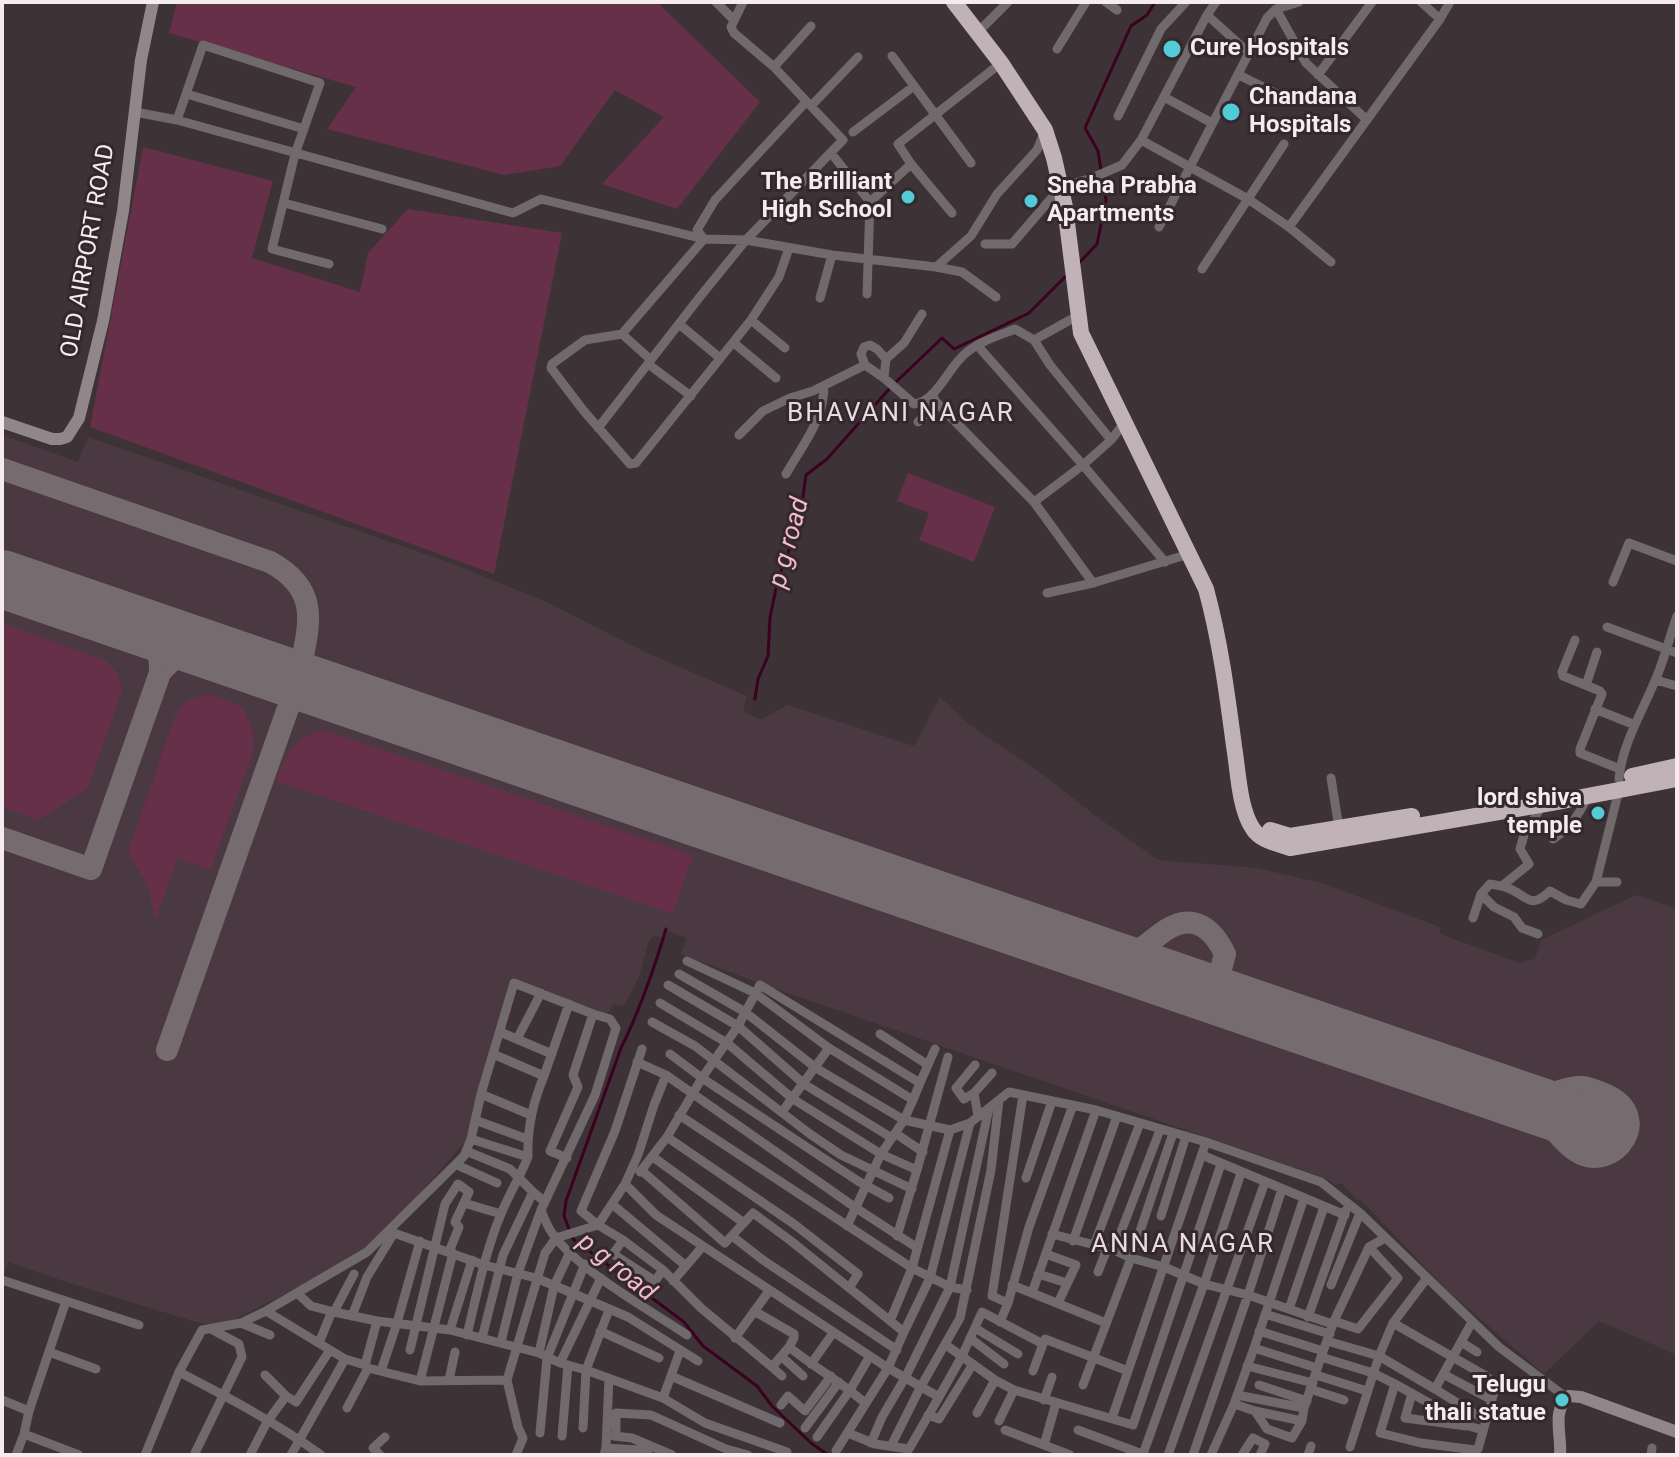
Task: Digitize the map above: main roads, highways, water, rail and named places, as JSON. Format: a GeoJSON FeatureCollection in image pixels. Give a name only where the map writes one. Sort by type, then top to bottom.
{"type":"FeatureCollection","features":[{"type":"Feature","properties":{"kind":"highway"},"geometry":{"type":"LineString","coordinates":[[954,2],[1001,63],[1045,130],[1066,186]]}},
{"type":"Feature","properties":{"kind":"highway"},"geometry":{"type":"LineString","coordinates":[[964,2],[1012,62],[1049,119],[1066,186],[1080,283],[1091,330],[1215,585],[1256,815],[1261,823],[1268,829],[1290,836],[1619,779],[1675,779]]}},
{"type":"Feature","properties":{"kind":"highway"},"geometry":{"type":"LineString","coordinates":[[1080,283],[1081,333],[1206,589],[1247,819],[1262,839],[1290,848],[1588,796],[1619,779]]}},
{"type":"Feature","properties":{"kind":"main road","name":"OLD AIRPORT ROAD"},"geometry":{"type":"LineString","coordinates":[[2,422],[60,439],[67,437],[79,418],[103,321],[117,242],[141,60],[153,2]]}},
{"type":"Feature","properties":{"kind":"main road"},"geometry":{"type":"LineString","coordinates":[[1560,1455],[1557,1417],[1566,1397],[1581,1397],[1677,1432]]}},
{"type":"Feature","properties":{"kind":"waterway"},"geometry":{"type":"LineString","coordinates":[[1101,170],[1098,151],[1085,128],[1131,26],[1147,15],[1155,2]]}},
{"type":"Feature","properties":{"kind":"waterway"},"geometry":{"type":"LineString","coordinates":[[1080,262],[1097,244],[1106,200],[1102,178]]}},
{"type":"Feature","properties":{"kind":"waterway"},"geometry":{"type":"LineString","coordinates":[[895,383],[942,338],[954,349],[1029,313],[1066,276]]}},
{"type":"Feature","properties":{"kind":"waterway","name":"p g road"},"geometry":{"type":"LineString","coordinates":[[755,699],[758,679],[768,656],[770,617],[778,579],[799,524],[806,475],[827,459],[890,388]]}},
{"type":"Feature","properties":{"kind":"waterway","name":"p g road"},"geometry":{"type":"LineString","coordinates":[[666,929],[566,1201],[564,1216],[573,1239],[684,1322],[703,1346],[757,1386],[772,1406],[828,1455]]}},
{"type":"Feature","properties":{"kind":"place","name":"Cure Hospitals"},"geometry":{"type":"Point","coordinates":[1172,49]}},
{"type":"Feature","properties":{"kind":"place","name":"Chandana Hospitals"},"geometry":{"type":"Point","coordinates":[1231,112]}},
{"type":"Feature","properties":{"kind":"place","name":"The Brilliant High School"},"geometry":{"type":"Point","coordinates":[908,197]}},
{"type":"Feature","properties":{"kind":"place","name":"Sneha Prabha Apartments"},"geometry":{"type":"Point","coordinates":[1031,201]}},
{"type":"Feature","properties":{"kind":"place","name":"lord shiva temple"},"geometry":{"type":"Point","coordinates":[1598,813]}},
{"type":"Feature","properties":{"kind":"place","name":"Telugu thali statue"},"geometry":{"type":"Point","coordinates":[1562,1400]}},
{"type":"Feature","properties":{"kind":"district","name":"BHAVANI NAGAR"},"geometry":{"type":"Point","coordinates":[901,414]}},
{"type":"Feature","properties":{"kind":"district","name":"ANNA NAGAR"},"geometry":{"type":"Point","coordinates":[1183,1245]}}]}
